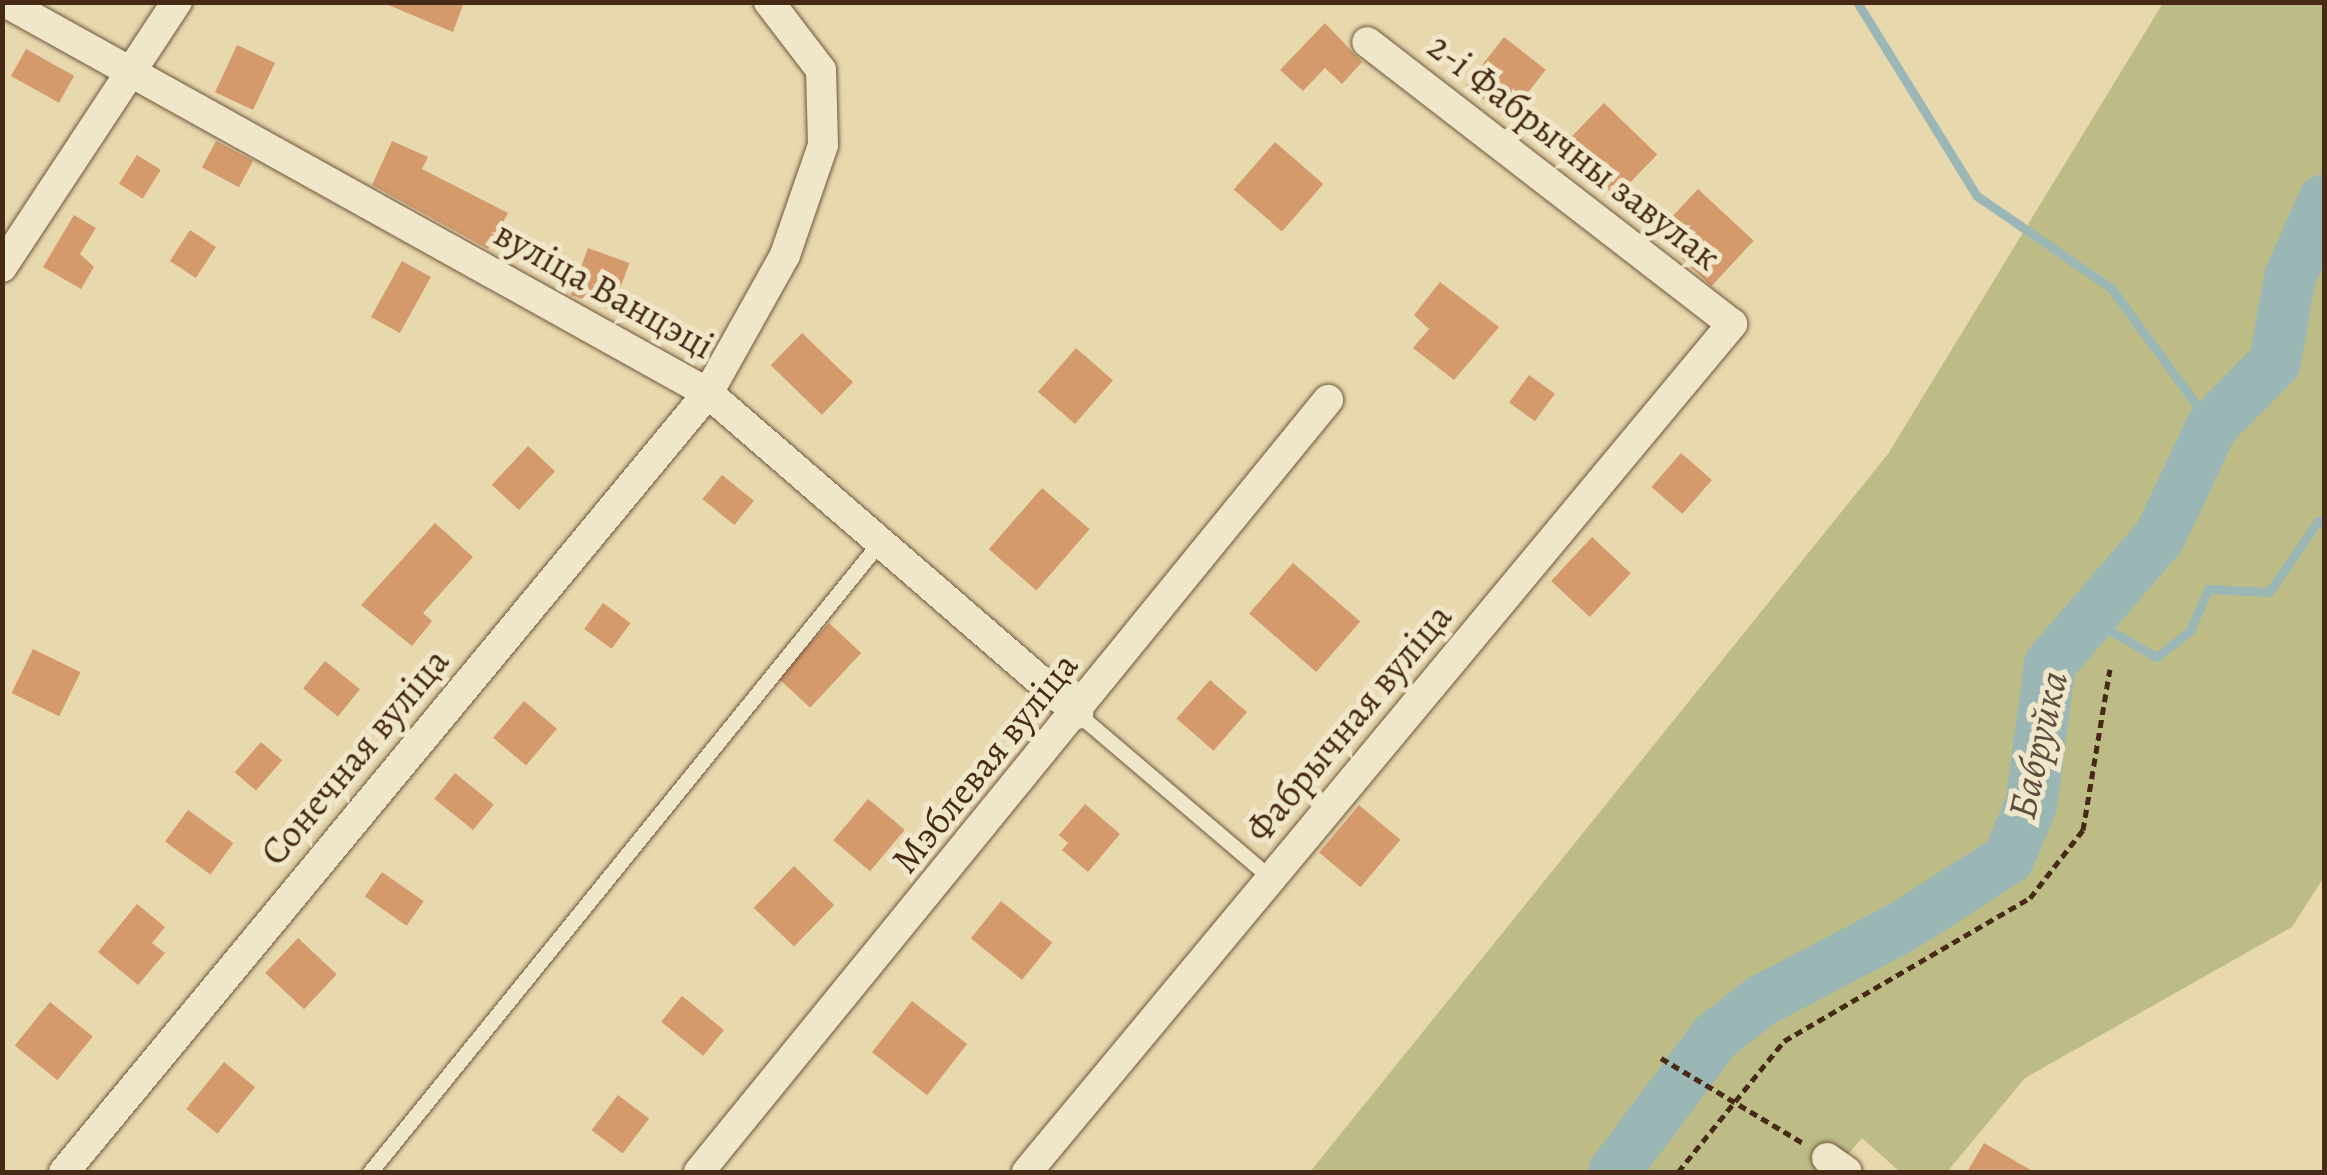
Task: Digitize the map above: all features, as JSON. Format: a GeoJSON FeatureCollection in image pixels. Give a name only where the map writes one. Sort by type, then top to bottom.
{"type":"FeatureCollection","features":[{"type":"Feature","properties":{"kind":"street","name":"вуліца Ванцэці"},"geometry":{"type":"LineString","coordinates":[[5,2],[708,393],[785,256],[823,146],[821,70],[769,2]]}},
{"type":"Feature","properties":{"kind":"street"},"geometry":{"type":"LineString","coordinates":[[2,267],[134,74],[177,2]]}},
{"type":"Feature","properties":{"kind":"street","name":"2-і Фабрычны завулак"},"geometry":{"type":"LineString","coordinates":[[1367,42],[1732,324]]}},
{"type":"Feature","properties":{"kind":"street","name":"Фабрычная вуліца"},"geometry":{"type":"LineString","coordinates":[[1027,1172],[1732,324]]}},
{"type":"Feature","properties":{"kind":"street"},"geometry":{"type":"LineString","coordinates":[[708,393],[1078,714]]}},
{"type":"Feature","properties":{"kind":"street","name":"Сонечная вуліца"},"geometry":{"type":"LineString","coordinates":[[64,1172],[708,393]]}},
{"type":"Feature","properties":{"kind":"street","name":"Мэблевая вуліца"},"geometry":{"type":"LineString","coordinates":[[699,1172],[1078,714],[1328,400]]}},
{"type":"Feature","properties":{"kind":"lane"},"geometry":{"type":"LineString","coordinates":[[370,1172],[880,542]]}},
{"type":"Feature","properties":{"kind":"lane"},"geometry":{"type":"LineString","coordinates":[[1078,714],[1272,879]]}},
{"type":"Feature","properties":{"kind":"path"},"geometry":{"type":"LineString","coordinates":[[1678,1172],[1784,1041],[2030,898],[2083,830],[2110,669]]}},
{"type":"Feature","properties":{"kind":"path"},"geometry":{"type":"LineString","coordinates":[[1662,1058],[1837,1165]]}},
{"type":"Feature","properties":{"kind":"shaded area"},"geometry":{"type":"Polygon","coordinates":[[[2163,3],[2324,3],[2324,877],[2292,927],[2025,1078],[1947,1172],[1900,1172],[1862,1138],[1833,1172],[1310,1172],[1888,454],[2163,3]]]}},
{"type":"Feature","properties":{"kind":"building"},"geometry":{"type":"Polygon","coordinates":[[[381,2],[464,2],[453,32],[381,2]]]}},
{"type":"Feature","properties":{"kind":"building"},"geometry":{"type":"Polygon","coordinates":[[[1325,23],[1362,62],[1342,84],[1325,68],[1303,91],[1280,70],[1325,23]]]}},
{"type":"Feature","properties":{"kind":"building"},"geometry":{"type":"Polygon","coordinates":[[[1504,37],[1546,70],[1508,118],[1466,86],[1504,37]]]}},
{"type":"Feature","properties":{"kind":"building"},"geometry":{"type":"Polygon","coordinates":[[[237,45],[275,63],[253,110],[215,92],[237,45]]]}},
{"type":"Feature","properties":{"kind":"building"},"geometry":{"type":"Polygon","coordinates":[[[26,49],[74,76],[59,103],[11,76],[26,49]]]}},
{"type":"Feature","properties":{"kind":"building"},"geometry":{"type":"Polygon","coordinates":[[[1604,103],[1657,154],[1616,198],[1562,146],[1604,103]]]}},
{"type":"Feature","properties":{"kind":"building"},"geometry":{"type":"Polygon","coordinates":[[[216,141],[253,161],[239,187],[202,167],[216,141]]]}},
{"type":"Feature","properties":{"kind":"building"},"geometry":{"type":"Polygon","coordinates":[[[392,141],[428,157],[422,169],[508,213],[488,249],[372,185],[392,141]]]}},
{"type":"Feature","properties":{"kind":"building"},"geometry":{"type":"Polygon","coordinates":[[[1275,142],[1323,184],[1282,232],[1234,190],[1275,142]]]}},
{"type":"Feature","properties":{"kind":"building"},"geometry":{"type":"Polygon","coordinates":[[[137,155],[161,170],[143,199],[119,184],[137,155]]]}},
{"type":"Feature","properties":{"kind":"building"},"geometry":{"type":"Polygon","coordinates":[[[1698,189],[1754,241],[1711,286],[1656,234],[1698,189]]]}},
{"type":"Feature","properties":{"kind":"building"},"geometry":{"type":"Polygon","coordinates":[[[74,215],[96,228],[80,254],[94,267],[81,289],[43,267],[74,215]]]}},
{"type":"Feature","properties":{"kind":"building"},"geometry":{"type":"Polygon","coordinates":[[[190,230],[216,247],[196,278],[170,261],[190,230]]]}},
{"type":"Feature","properties":{"kind":"building"},"geometry":{"type":"Polygon","coordinates":[[[588,248],[629,263],[612,310],[571,295],[588,248]]]}},
{"type":"Feature","properties":{"kind":"building"},"geometry":{"type":"Polygon","coordinates":[[[402,261],[431,277],[400,333],[371,317],[402,261]]]}},
{"type":"Feature","properties":{"kind":"building"},"geometry":{"type":"Polygon","coordinates":[[[1440,282],[1499,327],[1454,380],[1413,348],[1429,329],[1414,315],[1440,282]]]}},
{"type":"Feature","properties":{"kind":"building"},"geometry":{"type":"Polygon","coordinates":[[[802,333],[853,382],[822,415],[771,365],[802,333]]]}},
{"type":"Feature","properties":{"kind":"building"},"geometry":{"type":"Polygon","coordinates":[[[1076,348],[1113,380],[1075,424],[1038,392],[1076,348]]]}},
{"type":"Feature","properties":{"kind":"building"},"geometry":{"type":"Polygon","coordinates":[[[1529,375],[1555,394],[1535,421],[1509,403],[1529,375]]]}},
{"type":"Feature","properties":{"kind":"building"},"geometry":{"type":"Polygon","coordinates":[[[528,446],[555,471],[519,510],[492,485],[528,446]]]}},
{"type":"Feature","properties":{"kind":"building"},"geometry":{"type":"Polygon","coordinates":[[[1681,453],[1712,480],[1682,514],[1651,487],[1681,453]]]}},
{"type":"Feature","properties":{"kind":"building"},"geometry":{"type":"Polygon","coordinates":[[[722,475],[754,501],[734,525],[702,499],[722,475]]]}},
{"type":"Feature","properties":{"kind":"building"},"geometry":{"type":"Polygon","coordinates":[[[1042,488],[1090,529],[1036,590],[989,549],[1042,488]]]}},
{"type":"Feature","properties":{"kind":"building"},"geometry":{"type":"Polygon","coordinates":[[[435,523],[473,557],[423,613],[432,621],[412,646],[361,605],[435,523]]]}},
{"type":"Feature","properties":{"kind":"building"},"geometry":{"type":"Polygon","coordinates":[[[1592,537],[1631,573],[1590,617],[1551,581],[1592,537]]]}},
{"type":"Feature","properties":{"kind":"building"},"geometry":{"type":"Polygon","coordinates":[[[1293,563],[1360,621],[1316,672],[1249,614],[1293,563]]]}},
{"type":"Feature","properties":{"kind":"building"},"geometry":{"type":"Polygon","coordinates":[[[603,603],[631,623],[612,649],[584,629],[603,603]]]}},
{"type":"Feature","properties":{"kind":"building"},"geometry":{"type":"Polygon","coordinates":[[[829,623],[861,653],[810,708],[778,678],[829,623]]]}},
{"type":"Feature","properties":{"kind":"building"},"geometry":{"type":"Polygon","coordinates":[[[33,649],[81,672],[59,716],[12,693],[33,649]]]}},
{"type":"Feature","properties":{"kind":"building"},"geometry":{"type":"Polygon","coordinates":[[[325,661],[360,689],[338,717],[303,688],[325,661]]]}},
{"type":"Feature","properties":{"kind":"building"},"geometry":{"type":"Polygon","coordinates":[[[1210,680],[1247,712],[1214,751],[1177,718],[1210,680]]]}},
{"type":"Feature","properties":{"kind":"building"},"geometry":{"type":"Polygon","coordinates":[[[524,701],[557,729],[526,765],[493,738],[524,701]]]}},
{"type":"Feature","properties":{"kind":"building"},"geometry":{"type":"Polygon","coordinates":[[[261,742],[282,760],[256,791],[235,772],[261,742]]]}},
{"type":"Feature","properties":{"kind":"building"},"geometry":{"type":"Polygon","coordinates":[[[455,773],[494,804],[473,830],[434,799],[455,773]]]}},
{"type":"Feature","properties":{"kind":"building"},"geometry":{"type":"Polygon","coordinates":[[[868,799],[905,830],[870,871],[833,840],[868,799]]]}},
{"type":"Feature","properties":{"kind":"building"},"geometry":{"type":"Polygon","coordinates":[[[1085,804],[1120,834],[1088,872],[1062,850],[1068,843],[1059,835],[1085,804]]]}},
{"type":"Feature","properties":{"kind":"building"},"geometry":{"type":"Polygon","coordinates":[[[1359,805],[1400,840],[1361,887],[1319,852],[1359,805]]]}},
{"type":"Feature","properties":{"kind":"building"},"geometry":{"type":"Polygon","coordinates":[[[188,810],[233,843],[210,874],[165,842],[188,810]]]}},
{"type":"Feature","properties":{"kind":"building"},"geometry":{"type":"Polygon","coordinates":[[[794,866],[834,905],[794,947],[754,908],[794,866]]]}},
{"type":"Feature","properties":{"kind":"building"},"geometry":{"type":"Polygon","coordinates":[[[382,872],[424,901],[407,926],[365,897],[382,872]]]}},
{"type":"Feature","properties":{"kind":"building"},"geometry":{"type":"Polygon","coordinates":[[[1001,901],[1052,943],[1022,980],[971,938],[1001,901]]]}},
{"type":"Feature","properties":{"kind":"building"},"geometry":{"type":"Polygon","coordinates":[[[137,904],[165,927],[152,943],[165,953],[138,985],[98,952],[137,904]]]}},
{"type":"Feature","properties":{"kind":"building"},"geometry":{"type":"Polygon","coordinates":[[[298,938],[337,974],[304,1009],[265,973],[298,938]]]}},
{"type":"Feature","properties":{"kind":"building"},"geometry":{"type":"Polygon","coordinates":[[[682,996],[724,1030],[703,1056],[661,1022],[682,996]]]}},
{"type":"Feature","properties":{"kind":"building"},"geometry":{"type":"Polygon","coordinates":[[[912,1001],[967,1044],[927,1095],[872,1052],[912,1001]]]}},
{"type":"Feature","properties":{"kind":"building"},"geometry":{"type":"Polygon","coordinates":[[[50,1002],[93,1037],[58,1080],[15,1046],[50,1002]]]}},
{"type":"Feature","properties":{"kind":"building"},"geometry":{"type":"Polygon","coordinates":[[[224,1062],[255,1087],[217,1134],[186,1109],[224,1062]]]}},
{"type":"Feature","properties":{"kind":"building"},"geometry":{"type":"Polygon","coordinates":[[[618,1095],[649,1118],[623,1154],[592,1130],[618,1095]]]}},
{"type":"Feature","properties":{"kind":"building"},"geometry":{"type":"Polygon","coordinates":[[[1984,1143],[2034,1172],[1967,1172],[1984,1143]]]}},
{"type":"Feature","properties":{"kind":"waterway"},"geometry":{"type":"LineString","coordinates":[[1857,2],[1977,196],[2111,288],[2212,426]]}},
{"type":"Feature","properties":{"kind":"waterway","name":"Бабруйка"},"geometry":{"type":"LineString","coordinates":[[1614,1172],[1715,1037],[1761,1001],[1902,927],[2008,859],[2031,805],[2050,664],[2160,536],[2212,426],[2275,362],[2290,277],[2324,200]]}},
{"type":"Feature","properties":{"kind":"waterway"},"geometry":{"type":"LineString","coordinates":[[2086,617],[2156,657],[2190,631],[2208,589],[2269,592],[2318,521],[2324,523]]}}]}
